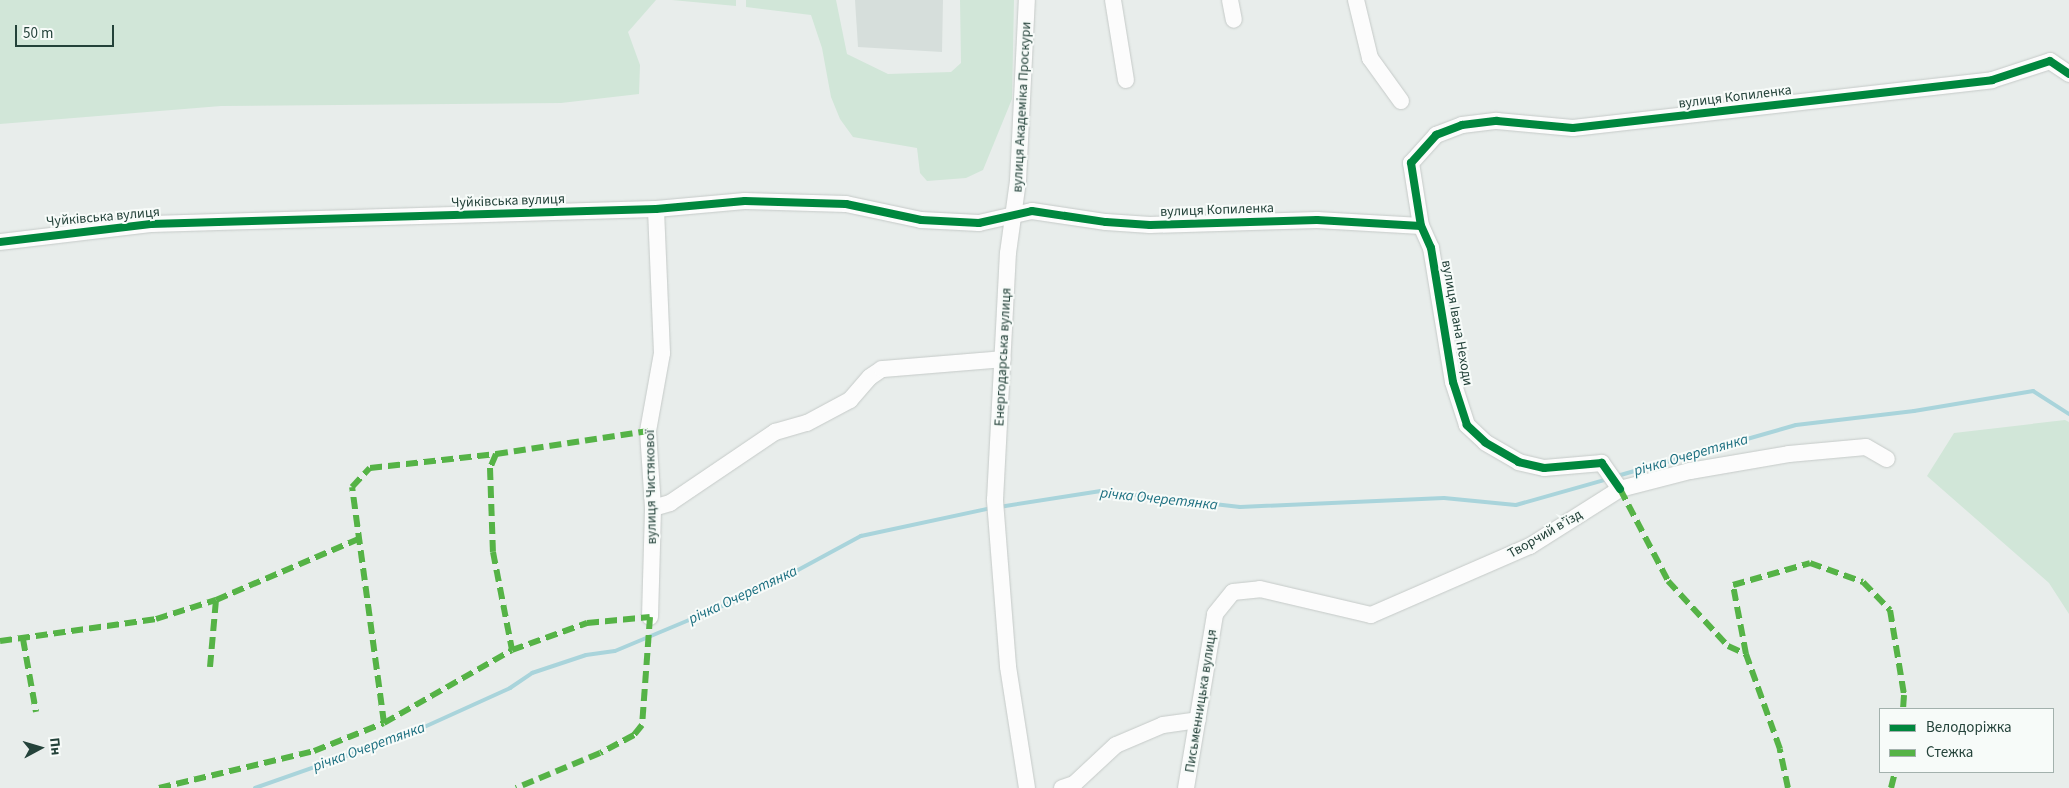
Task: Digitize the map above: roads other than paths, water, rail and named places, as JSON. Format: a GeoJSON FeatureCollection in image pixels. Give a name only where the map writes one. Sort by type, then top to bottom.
{"type":"FeatureCollection","features":[{"type":"Feature","properties":{"kind":"street","name":"вулиця Академіка Проскури"},"geometry":{"type":"LineString","coordinates":[[1016,214],[1027,0]]}},
{"type":"Feature","properties":{"kind":"street"},"geometry":{"type":"LineString","coordinates":[[1113,0],[1126,80]]}},
{"type":"Feature","properties":{"kind":"street"},"geometry":{"type":"LineString","coordinates":[[1230,0],[1234,20]]}},
{"type":"Feature","properties":{"kind":"street"},"geometry":{"type":"LineString","coordinates":[[1356,0],[1370,58],[1401,101]]}},
{"type":"Feature","properties":{"kind":"street","name":"вулиця Копиленка"},"geometry":{"type":"LineString","coordinates":[[1016,214],[1044,212],[1106,222],[1150,225],[1317,220],[1421,226],[1411,163],[1436,135],[1462,125],[1497,121],[1573,128],[1992,80],[2050,61],[2069,74]]}},
{"type":"Feature","properties":{"kind":"street","name":"Чуйківська вулиця"},"geometry":{"type":"LineString","coordinates":[[0,242],[152,224],[656,209],[745,201],[846,204],[921,220],[978,223],[1016,214]]}},
{"type":"Feature","properties":{"kind":"street","name":"вулиця Чистякової"},"geometry":{"type":"LineString","coordinates":[[650,617],[652,508],[648,431],[662,353],[656,209]]}},
{"type":"Feature","properties":{"kind":"street","name":"Енергодарська вулиця"},"geometry":{"type":"LineString","coordinates":[[1016,214],[1008,253],[995,500],[1008,666],[1027,788]]}},
{"type":"Feature","properties":{"kind":"street","name":"вулиця Івана Неходи"},"geometry":{"type":"LineString","coordinates":[[1421,226],[1431,248],[1453,382],[1467,425],[1485,442],[1519,462],[1544,468],[1602,463],[1620,488]]}},
{"type":"Feature","properties":{"kind":"street"},"geometry":{"type":"LineString","coordinates":[[652,508],[670,502],[775,432],[807,423],[850,400],[870,377],[882,369],[1003,359]]}},
{"type":"Feature","properties":{"kind":"street","name":"Творчий в’їзд"},"geometry":{"type":"LineString","coordinates":[[1215,614],[1233,592],[1260,590],[1371,615],[1530,546],[1620,488],[1690,470],[1788,454],[1866,447],[1887,459]]}},
{"type":"Feature","properties":{"kind":"street","name":"Письменницька вулиця"},"geometry":{"type":"LineString","coordinates":[[1186,788],[1215,614]]}},
{"type":"Feature","properties":{"kind":"street"},"geometry":{"type":"LineString","coordinates":[[1062,788],[1074,784],[1116,745],[1163,725],[1198,720]]}},
{"type":"Feature","properties":{"kind":"waterway","name":"річка Очеретянка"},"geometry":{"type":"LineString","coordinates":[[1617,476],[1796,425],[1914,411],[2033,391],[2069,414]]}},
{"type":"Feature","properties":{"kind":"waterway","name":"річка Очеретянка"},"geometry":{"type":"LineString","coordinates":[[999,507],[1101,491],[1240,507],[1444,498],[1516,505],[1608,479]]}},
{"type":"Feature","properties":{"kind":"waterway","name":"річка Очеретянка"},"geometry":{"type":"LineString","coordinates":[[255,788],[411,733],[510,688],[532,673],[586,655],[615,651],[761,590],[861,536],[992,508]]}}]}
